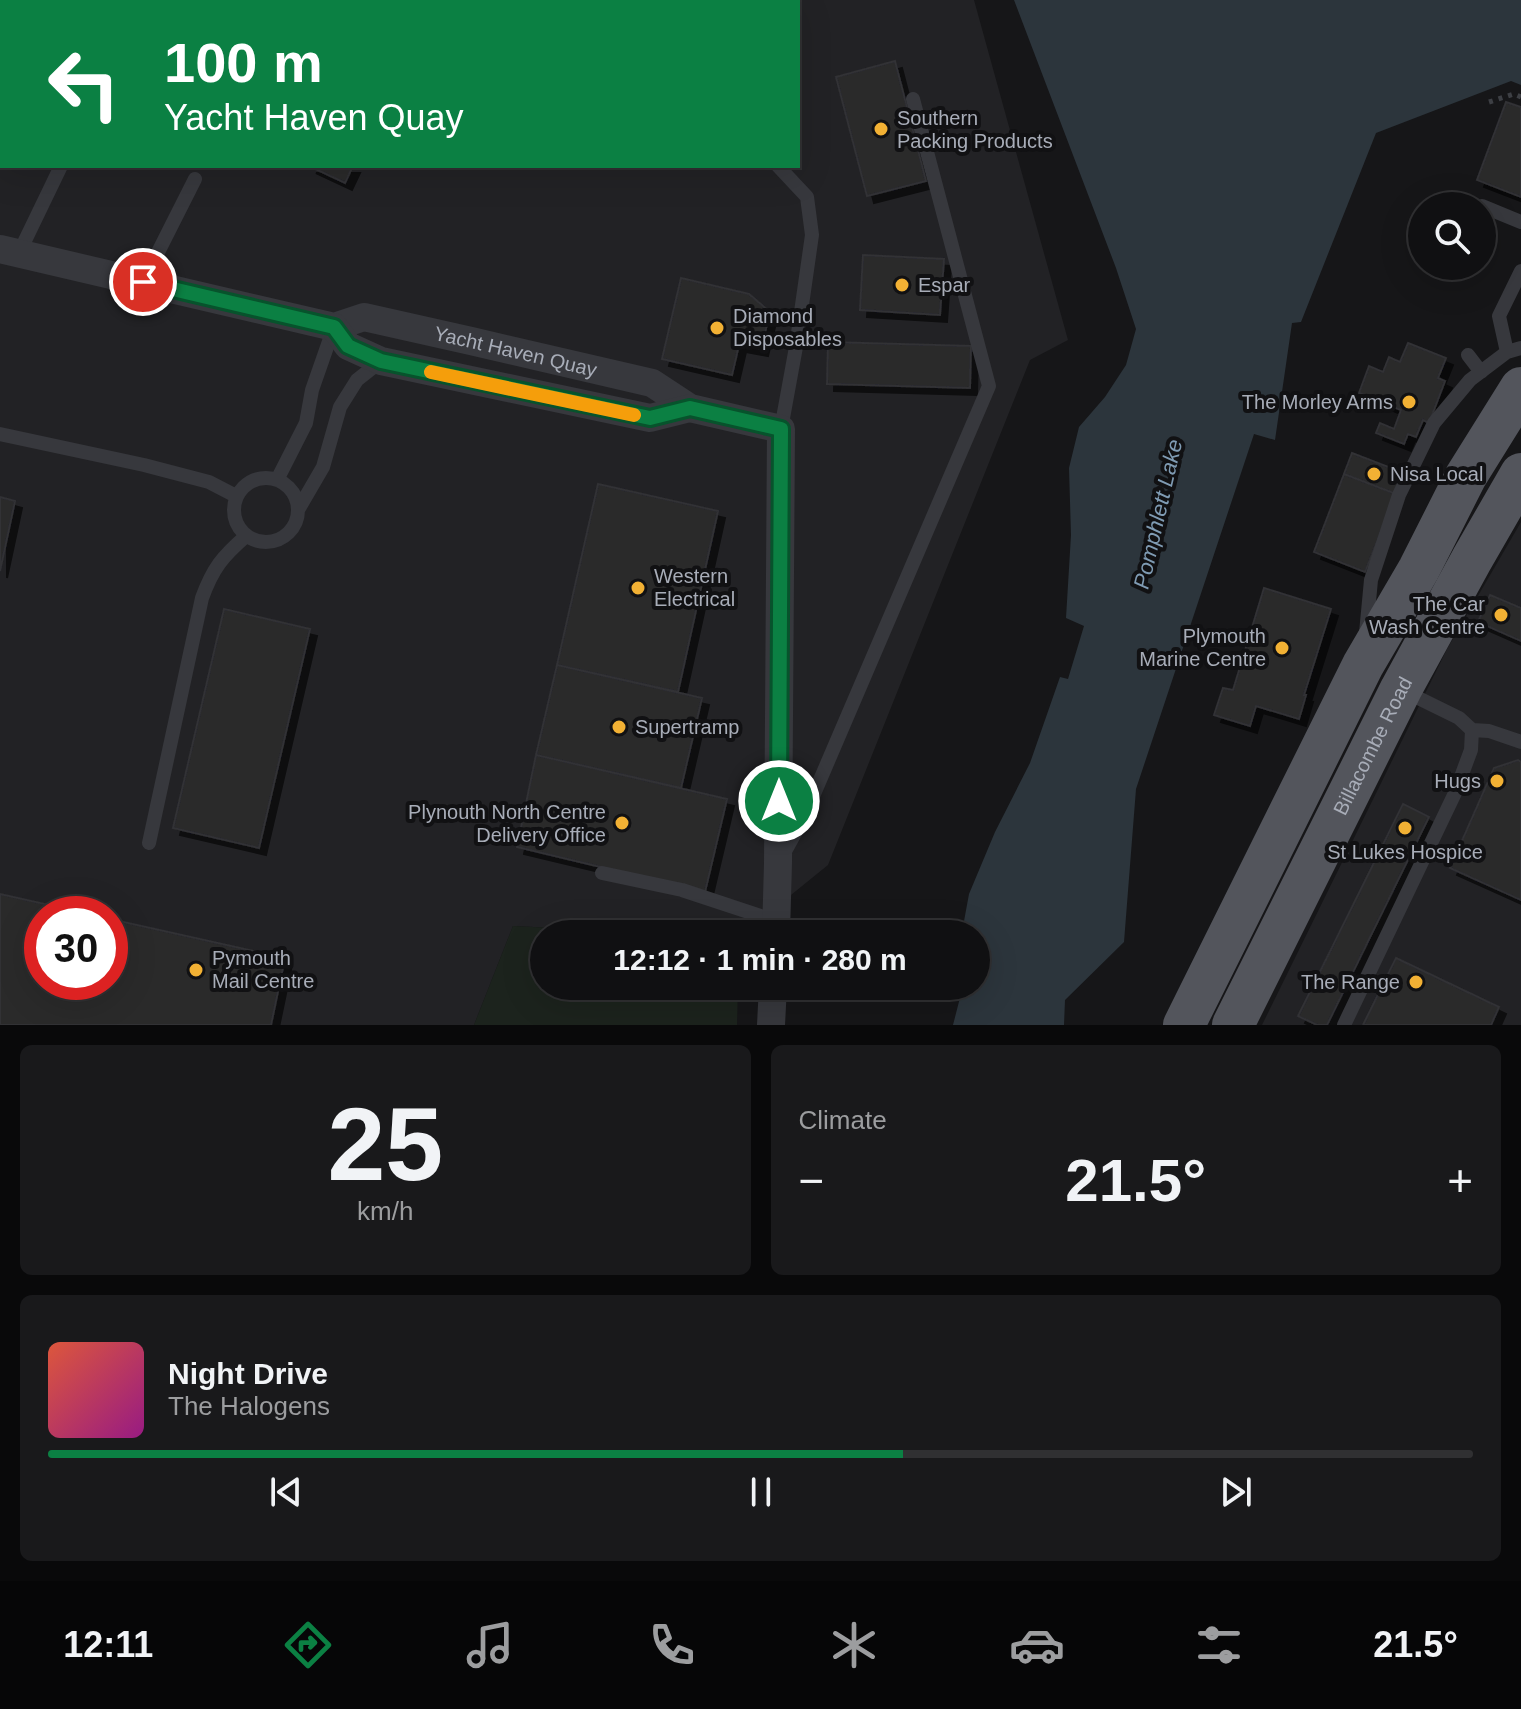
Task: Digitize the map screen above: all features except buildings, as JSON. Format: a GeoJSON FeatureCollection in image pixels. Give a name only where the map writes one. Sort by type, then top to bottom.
{"type":"FeatureCollection","features":[{"type":"Feature","properties":{"kind":"main road"},"geometry":{"type":"LineString","coordinates":[[1184,1025],[1363,665],[1419,569],[1466,476],[1516,363]]}},
{"type":"Feature","properties":{"kind":"main road","name":"Billacombe Road"},"geometry":{"type":"LineString","coordinates":[[1233,1025],[1401,689],[1521,474]]}},
{"type":"Feature","properties":{"kind":"street","name":"Yacht Haven Quay"},"geometry":{"type":"LineString","coordinates":[[10,251],[334,327],[364,317],[471,341],[652,383],[690,408],[781,429]]}},
{"type":"Feature","properties":{"kind":"street","name":"Yacht Haven Quay"},"geometry":{"type":"LineString","coordinates":[[334,327],[348,346],[381,361],[650,418],[690,408]]}},
{"type":"Feature","properties":{"kind":"street"},"geometry":{"type":"LineString","coordinates":[[1419,569],[1521,423]]}},
{"type":"Feature","properties":{"kind":"street"},"geometry":{"type":"LineString","coordinates":[[776,920],[781,429]]}},
{"type":"Feature","properties":{"kind":"street"},"geometry":{"type":"LineString","coordinates":[[771,1025],[772,1000]]}},
{"type":"Feature","properties":{"kind":"lane"},"geometry":{"type":"LineString","coordinates":[[778,863],[805,815],[989,386],[913,99]]}},
{"type":"Feature","properties":{"kind":"lane"},"geometry":{"type":"LineString","coordinates":[[10,251],[60,168]]}},
{"type":"Feature","properties":{"kind":"lane"},"geometry":{"type":"LineString","coordinates":[[780,168],[807,197],[812,235],[781,429]]}},
{"type":"Feature","properties":{"kind":"lane"},"geometry":{"type":"LineString","coordinates":[[143,282],[195,179]]}},
{"type":"Feature","properties":{"kind":"lane"},"geometry":{"type":"LineString","coordinates":[[1496,212],[1521,222]]}},
{"type":"Feature","properties":{"kind":"lane"},"geometry":{"type":"LineString","coordinates":[[1363,665],[1371,580],[1399,495],[1434,423],[1470,380],[1481,372],[1516,363],[1499,316],[1521,271]]}},
{"type":"Feature","properties":{"kind":"lane"},"geometry":{"type":"LineString","coordinates":[[277,480],[306,423],[312,390],[334,327]]}},
{"type":"Feature","properties":{"kind":"lane"},"geometry":{"type":"LineString","coordinates":[[1468,355],[1481,372]]}},
{"type":"Feature","properties":{"kind":"lane"},"geometry":{"type":"LineString","coordinates":[[298,510],[293,492],[268,477],[250,482],[236,496],[233,515],[246,536],[258,542],[268,543],[286,536],[323,467],[340,407],[357,380],[381,361]]}},
{"type":"Feature","properties":{"kind":"lane"},"geometry":{"type":"LineString","coordinates":[[0,434],[209,482],[236,496]]}},
{"type":"Feature","properties":{"kind":"lane"},"geometry":{"type":"LineString","coordinates":[[149,843],[202,598],[211,573],[246,536]]}},
{"type":"Feature","properties":{"kind":"lane"},"geometry":{"type":"LineString","coordinates":[[1401,689],[1459,718],[1472,730],[1489,731],[1521,742]]}},
{"type":"Feature","properties":{"kind":"lane"},"geometry":{"type":"LineString","coordinates":[[1344,1025],[1455,793],[1471,750],[1472,730]]}},
{"type":"Feature","properties":{"kind":"lane"},"geometry":{"type":"LineString","coordinates":[[602,873],[682,890],[758,920]]}},
{"type":"Feature","properties":{"kind":"path"},"geometry":{"type":"LineString","coordinates":[[1489,102],[1514,94],[1521,97]]}},
{"type":"Feature","properties":{"kind":"shaded area"},"geometry":{"type":"Polygon","coordinates":[[[800,0],[974,0],[1068,340],[1030,360],[828,865],[760,920],[530,920],[530,927],[513,926],[474,1025],[0,1025],[0,168],[800,168],[800,0]]]}},
{"type":"Feature","properties":{"kind":"shaded area"},"geometry":{"type":"Polygon","coordinates":[[[1521,522],[1521,1025],[1262,1025],[1447,649],[1521,522]]]}},
{"type":"Feature","properties":{"kind":"shaded area"},"geometry":{"type":"Polygon","coordinates":[[[513,926],[530,927],[530,1000],[738,1000],[737,1025],[474,1025],[513,926]]]}},
{"type":"Feature","properties":{"kind":"water","name":"Pomphlett Lake"},"geometry":{"type":"Polygon","coordinates":[[[1014,0],[1521,0],[1521,85],[1511,81],[1376,133],[1301,322],[1292,323],[1275,440],[1254,434],[1136,789],[1124,942],[1065,1000],[1064,1025],[953,1025],[959,1000],[990,1000],[990,920],[964,920],[969,894],[995,832],[1030,763],[1060,677],[1068,679],[1084,626],[1066,618],[1071,535],[1069,468],[1079,427],[1105,397],[1126,365],[1136,329],[1116,268],[1014,0]]]}},
{"type":"Feature","properties":{"kind":"slow traffic"},"geometry":{"type":"LineString","coordinates":[[431,372],[634,415]]}},
{"type":"Feature","properties":{"kind":"place","name":"Southern Packing Products"},"geometry":{"type":"Point","coordinates":[881,129]}},
{"type":"Feature","properties":{"kind":"place","name":"Espar"},"geometry":{"type":"Point","coordinates":[902,285]}},
{"type":"Feature","properties":{"kind":"place","name":"Diamond Disposables"},"geometry":{"type":"Point","coordinates":[717,328]}},
{"type":"Feature","properties":{"kind":"place","name":"The Morley Arms"},"geometry":{"type":"Point","coordinates":[1409,402]}},
{"type":"Feature","properties":{"kind":"place","name":"Nisa Local"},"geometry":{"type":"Point","coordinates":[1374,474]}},
{"type":"Feature","properties":{"kind":"place","name":"Western Electrical"},"geometry":{"type":"Point","coordinates":[638,588]}},
{"type":"Feature","properties":{"kind":"place","name":"The Car Wash Centre"},"geometry":{"type":"Point","coordinates":[1501,615]}},
{"type":"Feature","properties":{"kind":"place","name":"Plymouth Marine Centre"},"geometry":{"type":"Point","coordinates":[1282,648]}},
{"type":"Feature","properties":{"kind":"place","name":"Supertramp"},"geometry":{"type":"Point","coordinates":[619,727]}},
{"type":"Feature","properties":{"kind":"place","name":"Hugs"},"geometry":{"type":"Point","coordinates":[1497,781]}},
{"type":"Feature","properties":{"kind":"place","name":"Plynouth North Centre Delivery Office"},"geometry":{"type":"Point","coordinates":[622,823]}},
{"type":"Feature","properties":{"kind":"place","name":"St Lukes Hospice"},"geometry":{"type":"Point","coordinates":[1405,828]}},
{"type":"Feature","properties":{"kind":"place","name":"Pymouth Mail Centre"},"geometry":{"type":"Point","coordinates":[196,970]}},
{"type":"Feature","properties":{"kind":"place","name":"The Range"},"geometry":{"type":"Point","coordinates":[1416,982]}},
{"type":"Feature","properties":{"kind":"route"},"geometry":{"type":"LineString","coordinates":[[143,282],[334,327],[348,346],[381,361],[650,418],[690,408],[781,429],[779,801]]}}]}
